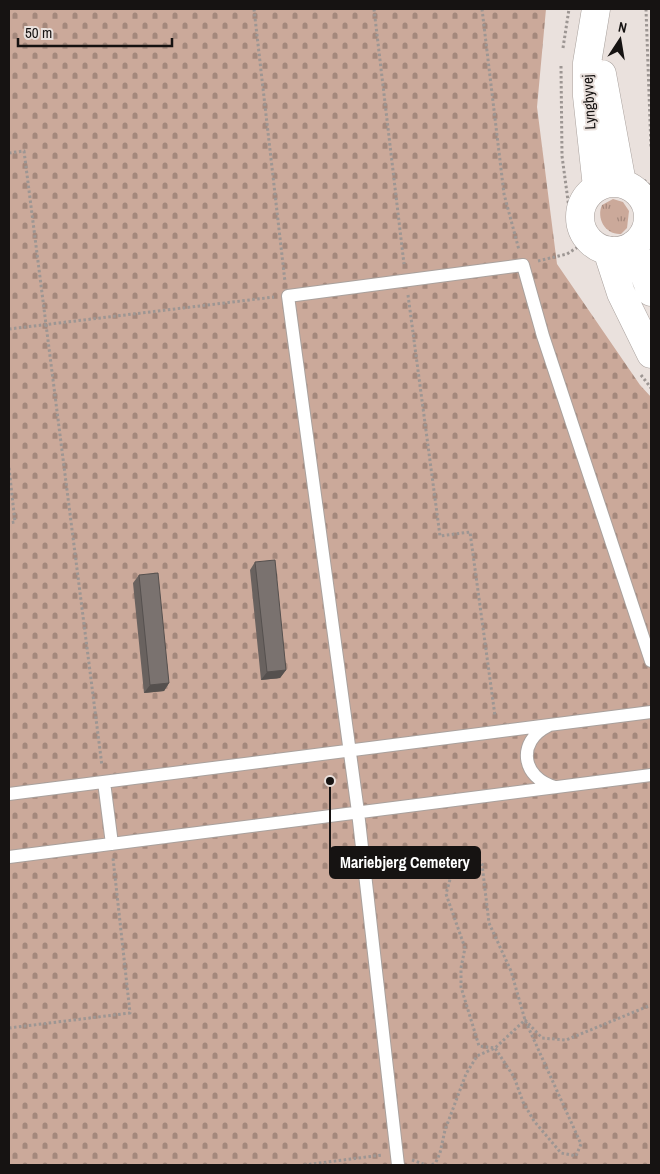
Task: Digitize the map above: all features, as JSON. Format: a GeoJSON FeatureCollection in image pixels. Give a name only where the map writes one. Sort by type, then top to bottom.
{"type":"FeatureCollection","features":[{"type":"Feature","properties":{"kind":"street","name":"Lyngbyvej"},"geometry":{"type":"LineString","coordinates":[[595,13],[604,93],[609,185]]}},
{"type":"Feature","properties":{"kind":"street"},"geometry":{"type":"LineString","coordinates":[[609,185],[633,188],[641,195],[646,205],[648,216],[646,228],[641,238],[620,247],[590,240],[581,222],[584,202],[609,185]]}},
{"type":"Feature","properties":{"kind":"street"},"geometry":{"type":"LineString","coordinates":[[620,247],[651,292]]}},
{"type":"Feature","properties":{"kind":"street"},"geometry":{"type":"LineString","coordinates":[[620,247],[621,293],[651,354]]}},
{"type":"Feature","properties":{"kind":"lane"},"geometry":{"type":"LineString","coordinates":[[397,1159],[358,812],[288,296],[523,265],[543,336],[651,661]]}},
{"type":"Feature","properties":{"kind":"lane"},"geometry":{"type":"LineString","coordinates":[[9,794],[651,712]]}},
{"type":"Feature","properties":{"kind":"lane"},"geometry":{"type":"LineString","coordinates":[[557,724],[547,726],[534,735],[527,748],[527,759],[536,778],[554,787],[565,786]]}},
{"type":"Feature","properties":{"kind":"lane"},"geometry":{"type":"LineString","coordinates":[[9,857],[651,775]]}},
{"type":"Feature","properties":{"kind":"lane"},"geometry":{"type":"LineString","coordinates":[[104,782],[112,844]]}},
{"type":"Feature","properties":{"kind":"path"},"geometry":{"type":"LineString","coordinates":[[9,328],[288,296],[282,264],[254,9]]}},
{"type":"Feature","properties":{"kind":"path"},"geometry":{"type":"LineString","coordinates":[[374,9],[406,280],[440,536],[470,532],[497,731]]}},
{"type":"Feature","properties":{"kind":"path"},"geometry":{"type":"LineString","coordinates":[[482,9],[504,194],[523,265],[567,254],[581,245],[571,223],[570,203]]}},
{"type":"Feature","properties":{"kind":"path"},"geometry":{"type":"LineString","coordinates":[[646,9],[651,148]]}},
{"type":"Feature","properties":{"kind":"path"},"geometry":{"type":"LineString","coordinates":[[9,153],[24,151],[104,782]]}},
{"type":"Feature","properties":{"kind":"path"},"geometry":{"type":"LineString","coordinates":[[9,468],[15,522],[9,523]]}},
{"type":"Feature","properties":{"kind":"path"},"geometry":{"type":"LineString","coordinates":[[9,1028],[130,1013],[112,844]]}},
{"type":"Feature","properties":{"kind":"path"},"geometry":{"type":"LineString","coordinates":[[458,850],[474,852],[482,864],[489,923],[511,971],[525,1020],[581,1144],[576,1156],[561,1153],[534,1121],[523,1102],[514,1077],[495,1048],[479,1046],[461,987],[461,968],[465,948],[446,894],[458,850]]}},
{"type":"Feature","properties":{"kind":"path"},"geometry":{"type":"LineString","coordinates":[[525,1020],[542,1038],[566,1040],[651,1005]]}},
{"type":"Feature","properties":{"kind":"path"},"geometry":{"type":"LineString","coordinates":[[432,1165],[436,1162],[440,1153],[445,1130],[466,1074],[477,1056],[495,1048],[525,1020]]}},
{"type":"Feature","properties":{"kind":"path"},"geometry":{"type":"LineString","coordinates":[[304,1165],[397,1159]]}},
{"type":"Feature","properties":{"kind":"green space"},"geometry":{"type":"Polygon","coordinates":[[[9,9],[546,9],[537,107],[557,264],[640,385],[651,397],[651,1165],[9,1165],[9,9]]]}},
{"type":"Feature","properties":{"kind":"green space"},"geometry":{"type":"Polygon","coordinates":[[[613,199],[623,202],[629,211],[627,228],[621,234],[610,232],[601,220],[600,210],[602,205],[613,199]]]}},
{"type":"Feature","properties":{"kind":"building"},"geometry":{"type":"Polygon","coordinates":[[[275,560],[286,670],[267,672],[255,562],[275,560]]]}},
{"type":"Feature","properties":{"kind":"building"},"geometry":{"type":"Polygon","coordinates":[[[158,573],[169,683],[150,685],[139,575],[158,573]]]}},
{"type":"Feature","properties":{"kind":"place","name":"Mariebjerg Cemetery"},"geometry":{"type":"Point","coordinates":[330,781]}}]}
